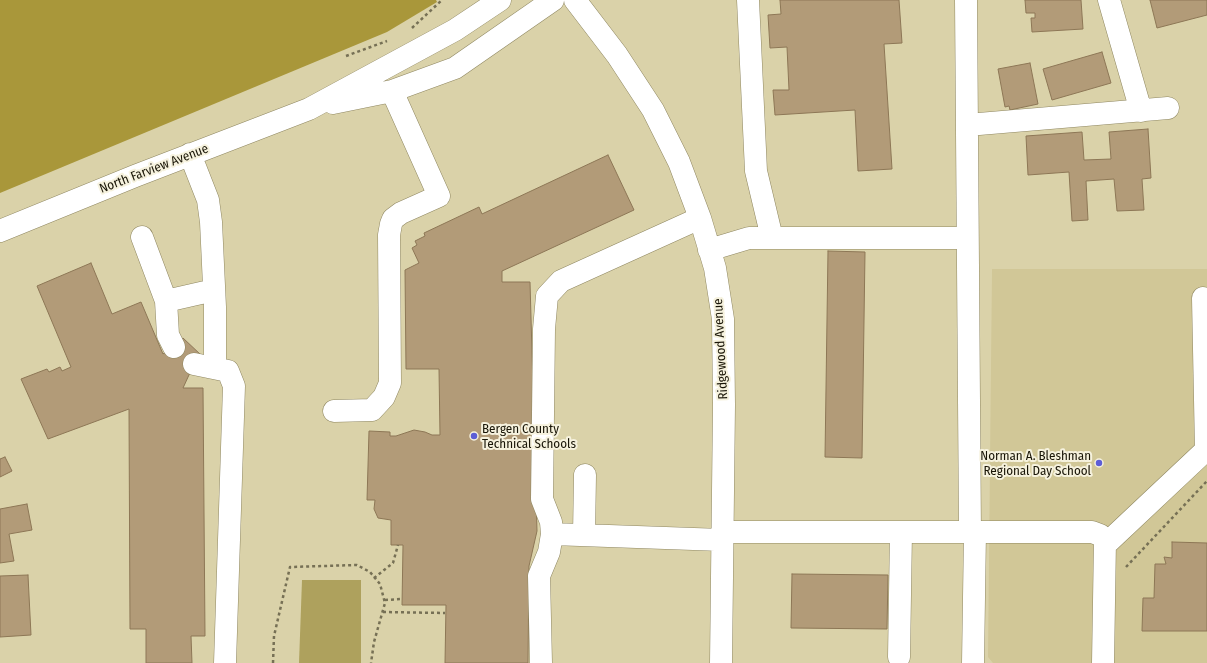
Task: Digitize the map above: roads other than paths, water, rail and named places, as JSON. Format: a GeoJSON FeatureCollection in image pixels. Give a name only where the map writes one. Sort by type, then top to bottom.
{"type":"FeatureCollection","features":[{"type":"Feature","properties":{"kind":"street","name":"North Farview Avenue"},"geometry":{"type":"LineString","coordinates":[[0,231],[190,154],[309,109],[455,30],[500,0]]}},
{"type":"Feature","properties":{"kind":"street","name":"North Farview Avenue"},"geometry":{"type":"LineString","coordinates":[[309,109],[392,91],[455,68],[553,0]]}},
{"type":"Feature","properties":{"kind":"street","name":"Ridgewood Avenue"},"geometry":{"type":"LineString","coordinates":[[575,0],[617,55],[652,110],[679,162],[700,218],[714,268],[723,319],[724,405],[721,663]]}},
{"type":"Feature","properties":{"kind":"street"},"geometry":{"type":"LineString","coordinates":[[748,0],[756,171],[772,238]]}},
{"type":"Feature","properties":{"kind":"street"},"geometry":{"type":"LineString","coordinates":[[966,0],[967,238],[974,663]]}},
{"type":"Feature","properties":{"kind":"street"},"geometry":{"type":"LineString","coordinates":[[1109,0],[1141,111]]}},
{"type":"Feature","properties":{"kind":"street"},"geometry":{"type":"LineString","coordinates":[[334,411],[372,410],[384,397],[390,383],[388,235],[391,224],[393,219],[401,213],[439,196],[392,91]]}},
{"type":"Feature","properties":{"kind":"street"},"geometry":{"type":"LineString","coordinates":[[966,125],[1168,108]]}},
{"type":"Feature","properties":{"kind":"street"},"geometry":{"type":"LineString","coordinates":[[190,154],[208,200],[211,222],[215,368]]}},
{"type":"Feature","properties":{"kind":"street"},"geometry":{"type":"LineString","coordinates":[[541,663],[539,576],[549,552],[552,534],[551,522],[542,499],[544,329],[547,296],[561,281],[700,218]]}},
{"type":"Feature","properties":{"kind":"street"},"geometry":{"type":"LineString","coordinates":[[142,237],[166,301],[168,335],[174,347]]}},
{"type":"Feature","properties":{"kind":"street"},"geometry":{"type":"LineString","coordinates":[[709,250],[749,238],[967,238]]}},
{"type":"Feature","properties":{"kind":"street"},"geometry":{"type":"LineString","coordinates":[[166,301],[214,290]]}},
{"type":"Feature","properties":{"kind":"street"},"geometry":{"type":"LineString","coordinates":[[1105,545],[1206,450],[1203,298]]}},
{"type":"Feature","properties":{"kind":"street"},"geometry":{"type":"LineString","coordinates":[[194,364],[228,371],[234,386],[225,663]]}},
{"type":"Feature","properties":{"kind":"street"},"geometry":{"type":"LineString","coordinates":[[584,535],[585,475]]}},
{"type":"Feature","properties":{"kind":"street"},"geometry":{"type":"LineString","coordinates":[[552,534],[722,536],[902,532],[1092,532],[1105,540],[1103,663]]}},
{"type":"Feature","properties":{"kind":"street"},"geometry":{"type":"LineString","coordinates":[[899,657],[902,532]]}},
{"type":"Feature","properties":{"kind":"place","name":"Bergen County Technical Schools"},"geometry":{"type":"Point","coordinates":[474,436]}},
{"type":"Feature","properties":{"kind":"place","name":"Norman A. Bleshman Regional Day School"},"geometry":{"type":"Point","coordinates":[1099,463]}}]}
